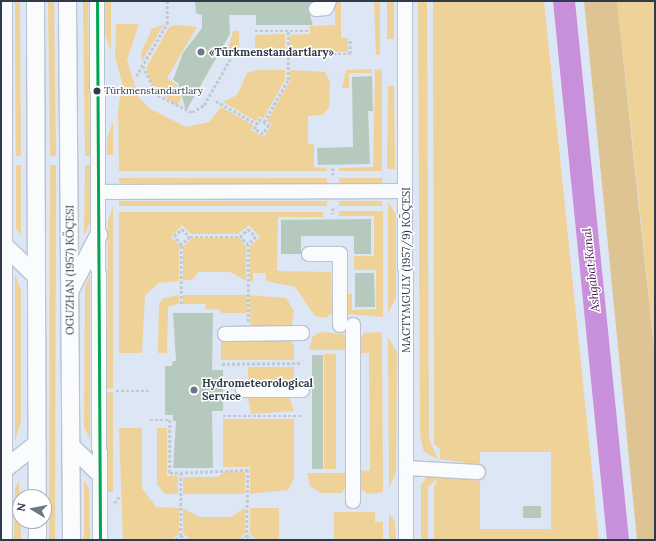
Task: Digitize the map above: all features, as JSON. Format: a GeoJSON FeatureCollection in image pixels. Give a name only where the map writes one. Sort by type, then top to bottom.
{"type":"FeatureCollection","features":[{"type":"Feature","properties":{"kind":"main road"},"geometry":{"type":"LineString","coordinates":[[35,1],[37,489]]}},
{"type":"Feature","properties":{"kind":"main road","name":"OGUZHAN (1957) KÖÇESI"},"geometry":{"type":"LineString","coordinates":[[68,1],[71,540]]}},
{"type":"Feature","properties":{"kind":"main road"},"geometry":{"type":"LineString","coordinates":[[70,289],[98,235]]}},
{"type":"Feature","properties":{"kind":"main road"},"geometry":{"type":"LineString","coordinates":[[6,247],[36,276]]}},
{"type":"Feature","properties":{"kind":"main road"},"geometry":{"type":"LineString","coordinates":[[6,466],[37,444]]}},
{"type":"Feature","properties":{"kind":"main road"},"geometry":{"type":"LineString","coordinates":[[71,446],[98,472]]}},
{"type":"Feature","properties":{"kind":"main road"},"geometry":{"type":"LineString","coordinates":[[37,529],[37,540]]}},
{"type":"Feature","properties":{"kind":"street"},"geometry":{"type":"LineString","coordinates":[[5,1],[3,130],[6,247],[5,540]]}},
{"type":"Feature","properties":{"kind":"street"},"geometry":{"type":"LineString","coordinates":[[97,1],[98,472],[100,540]]}},
{"type":"Feature","properties":{"kind":"street"},"geometry":{"type":"LineString","coordinates":[[316,9],[326,8],[329,1]]}},
{"type":"Feature","properties":{"kind":"street","name":"MAGTYMGULY (1957/9) KÖÇESI"},"geometry":{"type":"LineString","coordinates":[[405,1],[406,540]]}},
{"type":"Feature","properties":{"kind":"street"},"geometry":{"type":"LineString","coordinates":[[98,192],[406,191]]}},
{"type":"Feature","properties":{"kind":"street"},"geometry":{"type":"LineString","coordinates":[[309,254],[340,254],[346,325],[353,501]]}},
{"type":"Feature","properties":{"kind":"street"},"geometry":{"type":"LineString","coordinates":[[225,334],[302,333]]}},
{"type":"Feature","properties":{"kind":"street"},"geometry":{"type":"LineString","coordinates":[[243,390],[302,390]]}},
{"type":"Feature","properties":{"kind":"street"},"geometry":{"type":"LineString","coordinates":[[406,468],[478,472]]}},
{"type":"Feature","properties":{"kind":"path"},"geometry":{"type":"LineString","coordinates":[[136,76],[167,24],[167,1]]}},
{"type":"Feature","properties":{"kind":"path"},"geometry":{"type":"LineString","coordinates":[[255,31],[308,31]]}},
{"type":"Feature","properties":{"kind":"path"},"geometry":{"type":"LineString","coordinates":[[264,122],[288,80],[288,31]]}},
{"type":"Feature","properties":{"kind":"path"},"geometry":{"type":"LineString","coordinates":[[142,66],[158,95],[192,112],[204,105],[233,54],[350,54],[350,39]]}},
{"type":"Feature","properties":{"kind":"path"},"geometry":{"type":"LineString","coordinates":[[216,101],[257,124]]}},
{"type":"Feature","properties":{"kind":"path"},"geometry":{"type":"LineString","coordinates":[[259,119],[269,125],[264,134],[254,129],[257,124],[259,119]]}},
{"type":"Feature","properties":{"kind":"path"},"geometry":{"type":"LineString","coordinates":[[332,168],[333,175]]}},
{"type":"Feature","properties":{"kind":"path"},"geometry":{"type":"LineString","coordinates":[[333,208],[333,214]]}},
{"type":"Feature","properties":{"kind":"path"},"geometry":{"type":"LineString","coordinates":[[181,245],[190,237],[240,236],[248,228],[256,237],[248,245]]}},
{"type":"Feature","properties":{"kind":"path"},"geometry":{"type":"LineString","coordinates":[[181,304],[181,245],[174,236],[182,229],[190,237]]}},
{"type":"Feature","properties":{"kind":"path"},"geometry":{"type":"LineString","coordinates":[[240,236],[248,245],[248,334]]}},
{"type":"Feature","properties":{"kind":"path"},"geometry":{"type":"LineString","coordinates":[[222,364],[302,363]]}},
{"type":"Feature","properties":{"kind":"path"},"geometry":{"type":"LineString","coordinates":[[116,390],[150,391]]}},
{"type":"Feature","properties":{"kind":"path"},"geometry":{"type":"LineString","coordinates":[[223,416],[302,416]]}},
{"type":"Feature","properties":{"kind":"path"},"geometry":{"type":"LineString","coordinates":[[150,420],[170,420],[170,473],[248,470],[247,535],[252,540]]}},
{"type":"Feature","properties":{"kind":"path"},"geometry":{"type":"LineString","coordinates":[[181,473],[181,535],[186,540]]}},
{"type":"Feature","properties":{"kind":"path"},"geometry":{"type":"LineString","coordinates":[[114,506],[114,500],[119,497]]}},
{"type":"Feature","properties":{"kind":"path"},"geometry":{"type":"LineString","coordinates":[[176,540],[181,535]]}},
{"type":"Feature","properties":{"kind":"path"},"geometry":{"type":"LineString","coordinates":[[241,540],[247,535]]}},
{"type":"Feature","properties":{"kind":"shaded area"},"geometry":{"type":"Polygon","coordinates":[[[15,1],[20,1],[21,156],[16,156],[15,1]]]}},
{"type":"Feature","properties":{"kind":"shaded area"},"geometry":{"type":"Polygon","coordinates":[[[48,1],[54,1],[56,156],[50,156],[48,1]]]}},
{"type":"Feature","properties":{"kind":"shaded area"},"geometry":{"type":"Polygon","coordinates":[[[83,1],[88,1],[90,156],[85,156],[83,1]]]}},
{"type":"Feature","properties":{"kind":"shaded area"},"geometry":{"type":"Polygon","coordinates":[[[105,1],[111,1],[111,51],[105,34],[105,1]]]}},
{"type":"Feature","properties":{"kind":"shaded area"},"geometry":{"type":"Polygon","coordinates":[[[335,1],[341,1],[341,38],[348,38],[348,52],[290,51],[290,35],[310,34],[310,26],[335,25],[335,1]]]}},
{"type":"Feature","properties":{"kind":"shaded area"},"geometry":{"type":"Polygon","coordinates":[[[374,1],[380,1],[380,55],[376,55],[374,1]]]}},
{"type":"Feature","properties":{"kind":"shaded area"},"geometry":{"type":"Polygon","coordinates":[[[387,1],[394,1],[394,39],[387,39],[387,1]]]}},
{"type":"Feature","properties":{"kind":"shaded area"},"geometry":{"type":"Polygon","coordinates":[[[418,1],[427,1],[429,439],[438,459],[424,452],[420,436],[418,1]]]}},
{"type":"Feature","properties":{"kind":"shaded area"},"geometry":{"type":"Polygon","coordinates":[[[433,1],[544,1],[599,540],[434,540],[434,487],[439,476],[480,481],[480,529],[551,529],[551,452],[480,452],[480,465],[440,459],[440,449],[434,444],[433,1]]]}},
{"type":"Feature","properties":{"kind":"shaded area"},"geometry":{"type":"Polygon","coordinates":[[[584,1],[617,1],[655,358],[655,540],[637,540],[584,1]]]}},
{"type":"Feature","properties":{"kind":"shaded area"},"geometry":{"type":"Polygon","coordinates":[[[617,1],[655,1],[655,358],[637,182],[617,1]]]}},
{"type":"Feature","properties":{"kind":"shaded area"},"geometry":{"type":"Polygon","coordinates":[[[116,24],[139,24],[127,60],[138,96],[149,108],[186,127],[209,122],[221,107],[253,125],[251,130],[264,137],[272,124],[267,121],[290,81],[290,70],[325,72],[330,82],[329,108],[322,115],[308,116],[308,144],[314,144],[314,167],[327,168],[327,171],[119,171],[118,111],[122,83],[115,56],[116,24]]]}},
{"type":"Feature","properties":{"kind":"shaded area"},"geometry":{"type":"Polygon","coordinates":[[[164,24],[142,61],[141,52],[152,29],[164,24]]]}},
{"type":"Feature","properties":{"kind":"shaded area"},"geometry":{"type":"Polygon","coordinates":[[[176,25],[197,27],[167,78],[177,85],[181,99],[177,106],[154,88],[146,68],[169,27],[176,25]]]}},
{"type":"Feature","properties":{"kind":"shaded area"},"geometry":{"type":"Polygon","coordinates":[[[233,31],[239,31],[239,52],[228,49],[233,31]]]}},
{"type":"Feature","properties":{"kind":"shaded area"},"geometry":{"type":"Polygon","coordinates":[[[285,34],[285,51],[255,51],[255,35],[285,34]]]}},
{"type":"Feature","properties":{"kind":"shaded area"},"geometry":{"type":"Polygon","coordinates":[[[372,69],[372,73],[349,73],[349,88],[342,88],[346,70],[372,69]]]}},
{"type":"Feature","properties":{"kind":"shaded area"},"geometry":{"type":"Polygon","coordinates":[[[375,69],[382,70],[382,171],[339,171],[339,168],[373,167],[375,69]]]}},
{"type":"Feature","properties":{"kind":"shaded area"},"geometry":{"type":"Polygon","coordinates":[[[258,70],[285,70],[285,80],[263,119],[259,116],[256,121],[223,102],[237,95],[247,73],[258,70]]]}},
{"type":"Feature","properties":{"kind":"shaded area"},"geometry":{"type":"Polygon","coordinates":[[[388,86],[394,86],[395,169],[387,169],[388,86]]]}},
{"type":"Feature","properties":{"kind":"shaded area"},"geometry":{"type":"Polygon","coordinates":[[[113,122],[113,155],[107,155],[107,139],[113,122]]]}},
{"type":"Feature","properties":{"kind":"shaded area"},"geometry":{"type":"Polygon","coordinates":[[[16,165],[21,165],[21,235],[16,228],[16,165]]]}},
{"type":"Feature","properties":{"kind":"shaded area"},"geometry":{"type":"Polygon","coordinates":[[[50,165],[56,165],[55,540],[49,540],[49,529],[52,529],[52,489],[49,489],[50,165]]]}},
{"type":"Feature","properties":{"kind":"shaded area"},"geometry":{"type":"Polygon","coordinates":[[[85,165],[90,165],[90,222],[84,236],[85,165]]]}},
{"type":"Feature","properties":{"kind":"shaded area"},"geometry":{"type":"Polygon","coordinates":[[[119,178],[327,178],[327,183],[119,183],[119,178]]]}},
{"type":"Feature","properties":{"kind":"shaded area"},"geometry":{"type":"Polygon","coordinates":[[[339,178],[382,178],[382,183],[339,183],[339,178]]]}},
{"type":"Feature","properties":{"kind":"shaded area"},"geometry":{"type":"Polygon","coordinates":[[[119,201],[327,201],[327,206],[119,206],[119,201]]]}},
{"type":"Feature","properties":{"kind":"shaded area"},"geometry":{"type":"Polygon","coordinates":[[[339,201],[382,201],[382,206],[339,206],[339,201]]]}},
{"type":"Feature","properties":{"kind":"shaded area"},"geometry":{"type":"Polygon","coordinates":[[[388,202],[396,214],[396,298],[388,313],[388,202]]]}},
{"type":"Feature","properties":{"kind":"shaded area"},"geometry":{"type":"Polygon","coordinates":[[[113,206],[113,388],[107,389],[108,221],[113,206]]]}},
{"type":"Feature","properties":{"kind":"shaded area"},"geometry":{"type":"Polygon","coordinates":[[[339,211],[383,211],[383,317],[347,314],[346,294],[352,294],[352,310],[376,309],[376,270],[354,270],[354,256],[374,256],[374,216],[339,216],[339,211]]]}},
{"type":"Feature","properties":{"kind":"shaded area"},"geometry":{"type":"Polygon","coordinates":[[[119,212],[323,212],[323,217],[278,217],[277,271],[331,272],[332,313],[326,318],[315,316],[295,287],[266,281],[266,273],[253,273],[253,281],[250,281],[250,246],[260,237],[249,225],[238,234],[191,234],[182,225],[171,237],[179,245],[179,281],[159,283],[145,295],[142,353],[119,353],[119,212]]]}},
{"type":"Feature","properties":{"kind":"shaded area"},"geometry":{"type":"Polygon","coordinates":[[[192,238],[239,238],[246,247],[246,281],[230,272],[198,272],[193,279],[183,281],[183,247],[192,238]]]}},
{"type":"Feature","properties":{"kind":"shaded area"},"geometry":{"type":"Polygon","coordinates":[[[15,274],[21,291],[21,420],[15,442],[15,274]]]}},
{"type":"Feature","properties":{"kind":"shaded area"},"geometry":{"type":"Polygon","coordinates":[[[90,275],[90,439],[84,427],[85,287],[90,275]]]}},
{"type":"Feature","properties":{"kind":"shaded area"},"geometry":{"type":"Polygon","coordinates":[[[179,295],[179,303],[168,307],[167,353],[158,353],[159,304],[164,298],[179,295]]]}},
{"type":"Feature","properties":{"kind":"shaded area"},"geometry":{"type":"Polygon","coordinates":[[[183,295],[247,295],[247,313],[222,313],[218,309],[206,310],[205,304],[183,304],[183,295]]]}},
{"type":"Feature","properties":{"kind":"shaded area"},"geometry":{"type":"Polygon","coordinates":[[[249,295],[286,298],[294,311],[292,325],[251,329],[249,295]]]}},
{"type":"Feature","properties":{"kind":"shaded area"},"geometry":{"type":"Polygon","coordinates":[[[321,332],[344,334],[347,350],[309,350],[313,336],[321,332]]]}},
{"type":"Feature","properties":{"kind":"shaded area"},"geometry":{"type":"Polygon","coordinates":[[[364,333],[382,333],[383,492],[368,494],[359,487],[359,470],[370,471],[369,353],[360,353],[359,340],[364,333]]]}},
{"type":"Feature","properties":{"kind":"shaded area"},"geometry":{"type":"Polygon","coordinates":[[[388,337],[397,352],[396,472],[389,488],[388,337]]]}},
{"type":"Feature","properties":{"kind":"shaded area"},"geometry":{"type":"Polygon","coordinates":[[[254,339],[287,339],[294,345],[294,360],[221,360],[221,342],[253,342],[254,339]]]}},
{"type":"Feature","properties":{"kind":"shaded area"},"geometry":{"type":"Polygon","coordinates":[[[324,354],[336,354],[336,469],[324,469],[324,354]]]}},
{"type":"Feature","properties":{"kind":"shaded area"},"geometry":{"type":"Polygon","coordinates":[[[248,367],[294,367],[294,377],[291,383],[248,385],[248,367]]]}},
{"type":"Feature","properties":{"kind":"shaded area"},"geometry":{"type":"Polygon","coordinates":[[[107,392],[113,392],[113,492],[107,492],[107,392]]]}},
{"type":"Feature","properties":{"kind":"shaded area"},"geometry":{"type":"Polygon","coordinates":[[[248,396],[289,396],[294,411],[251,414],[248,396]]]}},
{"type":"Feature","properties":{"kind":"shaded area"},"geometry":{"type":"Polygon","coordinates":[[[223,419],[294,419],[294,479],[288,490],[250,494],[250,467],[223,467],[223,419]]]}},
{"type":"Feature","properties":{"kind":"shaded area"},"geometry":{"type":"Polygon","coordinates":[[[119,428],[142,428],[142,488],[156,507],[179,508],[179,534],[172,540],[123,540],[119,428]]]}},
{"type":"Feature","properties":{"kind":"shaded area"},"geometry":{"type":"Polygon","coordinates":[[[157,428],[167,428],[167,476],[178,476],[178,494],[165,494],[157,484],[157,428]]]}},
{"type":"Feature","properties":{"kind":"shaded area"},"geometry":{"type":"Polygon","coordinates":[[[226,471],[245,472],[245,494],[183,494],[183,477],[218,477],[226,471]]]}},
{"type":"Feature","properties":{"kind":"shaded area"},"geometry":{"type":"Polygon","coordinates":[[[438,472],[438,478],[428,487],[428,540],[421,540],[421,485],[428,475],[438,472]]]}},
{"type":"Feature","properties":{"kind":"shaded area"},"geometry":{"type":"Polygon","coordinates":[[[307,473],[347,473],[347,486],[341,493],[321,493],[310,486],[307,473]]]}},
{"type":"Feature","properties":{"kind":"shaded area"},"geometry":{"type":"Polygon","coordinates":[[[84,480],[89,489],[90,540],[84,540],[84,480]]]}},
{"type":"Feature","properties":{"kind":"shaded area"},"geometry":{"type":"Polygon","coordinates":[[[19,481],[19,489],[15,488],[19,481]]]}},
{"type":"Feature","properties":{"kind":"shaded area"},"geometry":{"type":"Polygon","coordinates":[[[183,508],[199,517],[231,517],[245,508],[245,533],[238,540],[190,540],[183,533],[183,508]]]}},
{"type":"Feature","properties":{"kind":"shaded area"},"geometry":{"type":"Polygon","coordinates":[[[250,508],[279,508],[279,540],[256,540],[250,534],[250,508]]]}},
{"type":"Feature","properties":{"kind":"shaded area"},"geometry":{"type":"Polygon","coordinates":[[[334,512],[375,512],[375,522],[383,522],[383,540],[334,540],[334,512]]]}},
{"type":"Feature","properties":{"kind":"shaded area"},"geometry":{"type":"Polygon","coordinates":[[[389,513],[395,522],[396,540],[389,540],[389,513]]]}},
{"type":"Feature","properties":{"kind":"shaded area"},"geometry":{"type":"Polygon","coordinates":[[[14,529],[21,529],[21,540],[14,540],[14,529]]]}},
{"type":"Feature","properties":{"kind":"water","name":"Ashgabat Kanal"},"geometry":{"type":"Polygon","coordinates":[[[553,1],[575,1],[629,540],[607,540],[553,1]]]}},
{"type":"Feature","properties":{"kind":"building","name":"«Türkmenstandartlary»"},"geometry":{"type":"Polygon","coordinates":[[[195,1],[312,1],[308,9],[313,25],[256,25],[256,15],[229,15],[230,34],[186,111],[178,83],[173,80],[183,53],[202,28],[202,15],[196,13],[195,1]]]}},
{"type":"Feature","properties":{"kind":"building"},"geometry":{"type":"Polygon","coordinates":[[[372,76],[373,111],[368,111],[370,164],[318,165],[317,148],[353,147],[352,77],[372,76]]]}},
{"type":"Feature","properties":{"kind":"building"},"geometry":{"type":"Polygon","coordinates":[[[371,219],[371,254],[354,254],[354,236],[301,236],[301,254],[281,254],[281,220],[371,219]]]}},
{"type":"Feature","properties":{"kind":"building"},"geometry":{"type":"Polygon","coordinates":[[[355,273],[374,273],[375,307],[355,307],[355,273]]]}},
{"type":"Feature","properties":{"kind":"building","name":"Hydrometeorological Service"},"geometry":{"type":"Polygon","coordinates":[[[173,313],[213,313],[212,370],[223,370],[223,411],[212,411],[213,468],[173,468],[176,421],[173,421],[173,415],[165,415],[165,366],[172,366],[173,361],[176,361],[173,313]]]}},
{"type":"Feature","properties":{"kind":"building"},"geometry":{"type":"Polygon","coordinates":[[[312,355],[323,355],[323,469],[312,469],[312,355]]]}},
{"type":"Feature","properties":{"kind":"building"},"geometry":{"type":"Polygon","coordinates":[[[523,506],[541,506],[541,518],[523,518],[523,506]]]}},
{"type":"Feature","properties":{"kind":"transit line"},"geometry":{"type":"LineString","coordinates":[[97,1],[100,540]]}},
{"type":"Feature","properties":{"kind":"place","name":"«Türkmenstandartlary»"},"geometry":{"type":"Point","coordinates":[201,52]}},
{"type":"Feature","properties":{"kind":"place","name":"Türkmenstandartlary"},"geometry":{"type":"Point","coordinates":[97,91]}},
{"type":"Feature","properties":{"kind":"place","name":"Hydrometeorological Service"},"geometry":{"type":"Point","coordinates":[194,390]}}]}
